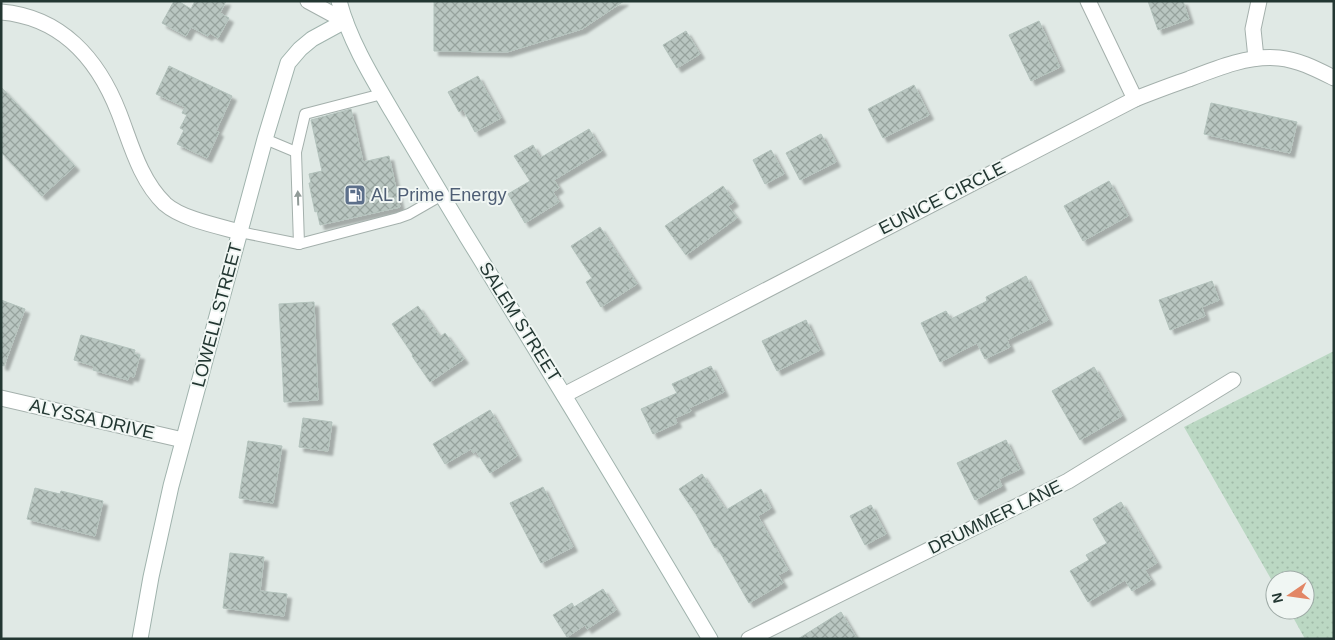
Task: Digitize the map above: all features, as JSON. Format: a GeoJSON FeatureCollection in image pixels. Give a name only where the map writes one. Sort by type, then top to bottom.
{"type":"FeatureCollection","features":[{"type":"Feature","properties":{"kind":"street"},"geometry":{"type":"LineString","coordinates":[[308,1],[345,21]]}},
{"type":"Feature","properties":{"kind":"street","name":"SALEM STREET"},"geometry":{"type":"LineString","coordinates":[[339,1],[352,38],[382,94],[710,639]]}},
{"type":"Feature","properties":{"kind":"street"},"geometry":{"type":"LineString","coordinates":[[1088,1],[1135,99]]}},
{"type":"Feature","properties":{"kind":"street"},"geometry":{"type":"LineString","coordinates":[[1256,58],[1253,29],[1259,1]]}},
{"type":"Feature","properties":{"kind":"street"},"geometry":{"type":"LineString","coordinates":[[1,12],[16,13],[44,22],[68,37],[91,62],[113,99],[139,166],[158,196],[167,205],[188,216],[240,232]]}},
{"type":"Feature","properties":{"kind":"street","name":"LOWELL STREET"},"geometry":{"type":"LineString","coordinates":[[140,639],[151,576],[171,486],[265,140],[288,63],[312,39],[345,21]]}},
{"type":"Feature","properties":{"kind":"street","name":"EUNICE CIRCLE"},"geometry":{"type":"LineString","coordinates":[[564,394],[1135,99],[1204,73],[1256,58],[1272,57],[1290,60],[1334,78]]}},
{"type":"Feature","properties":{"kind":"street","name":"DRUMMER LANE"},"geometry":{"type":"LineString","coordinates":[[749,639],[1068,481],[1233,380]]}},
{"type":"Feature","properties":{"kind":"street","name":"ALYSSA DRIVE"},"geometry":{"type":"LineString","coordinates":[[1,398],[183,440]]}},
{"type":"Feature","properties":{"kind":"lane"},"geometry":{"type":"LineString","coordinates":[[299,244],[296,152],[306,114],[382,94]]}},
{"type":"Feature","properties":{"kind":"lane"},"geometry":{"type":"LineString","coordinates":[[265,140],[296,152]]}},
{"type":"Feature","properties":{"kind":"lane"},"geometry":{"type":"LineString","coordinates":[[240,232],[299,244],[398,218],[409,214],[442,195]]}},
{"type":"Feature","properties":{"kind":"green space"},"geometry":{"type":"Polygon","coordinates":[[[1334,351],[1334,639],[1305,639],[1295,620],[1315,620],[1315,570],[1266,570],[1184,427],[1334,351]]]}},
{"type":"Feature","properties":{"kind":"building"},"geometry":{"type":"Polygon","coordinates":[[[174,1],[178,1],[191,9],[195,1],[226,1],[220,13],[229,18],[218,38],[210,33],[208,36],[191,27],[186,36],[162,23],[174,1]]]}},
{"type":"Feature","properties":{"kind":"building"},"geometry":{"type":"Polygon","coordinates":[[[434,1],[624,1],[582,29],[507,52],[434,51],[434,1]]]}},
{"type":"Feature","properties":{"kind":"building"},"geometry":{"type":"Polygon","coordinates":[[[1148,1],[1183,1],[1189,19],[1158,30],[1148,1]]]}},
{"type":"Feature","properties":{"kind":"building"},"geometry":{"type":"Polygon","coordinates":[[[1039,21],[1060,67],[1031,81],[1009,35],[1039,21]]]}},
{"type":"Feature","properties":{"kind":"building"},"geometry":{"type":"Polygon","coordinates":[[[686,31],[700,54],[677,68],[663,45],[686,31]]]}},
{"type":"Feature","properties":{"kind":"building"},"geometry":{"type":"Polygon","coordinates":[[[169,66],[232,96],[216,131],[219,132],[207,158],[177,144],[184,130],[180,128],[187,115],[182,113],[185,107],[156,94],[169,66]]]}},
{"type":"Feature","properties":{"kind":"building"},"geometry":{"type":"Polygon","coordinates":[[[478,76],[501,118],[475,132],[463,109],[459,112],[448,92],[478,76]]]}},
{"type":"Feature","properties":{"kind":"building"},"geometry":{"type":"Polygon","coordinates":[[[914,85],[929,115],[883,138],[868,109],[914,85]]]}},
{"type":"Feature","properties":{"kind":"building"},"geometry":{"type":"Polygon","coordinates":[[[1,87],[75,166],[42,196],[1,152],[1,87]]]}},
{"type":"Feature","properties":{"kind":"building"},"geometry":{"type":"Polygon","coordinates":[[[1211,103],[1297,122],[1290,153],[1204,134],[1211,103]]]}},
{"type":"Feature","properties":{"kind":"building","name":"AL Prime Energy"},"geometry":{"type":"Polygon","coordinates":[[[351,109],[363,162],[389,156],[400,207],[320,225],[317,211],[315,212],[309,183],[311,183],[309,174],[322,171],[311,120],[351,109]]]}},
{"type":"Feature","properties":{"kind":"building"},"geometry":{"type":"Polygon","coordinates":[[[589,129],[602,151],[554,180],[559,188],[553,192],[559,202],[525,223],[508,194],[530,181],[514,156],[533,145],[540,158],[589,129]]]}},
{"type":"Feature","properties":{"kind":"building"},"geometry":{"type":"Polygon","coordinates":[[[821,134],[836,162],[800,180],[786,153],[821,134]]]}},
{"type":"Feature","properties":{"kind":"building"},"geometry":{"type":"Polygon","coordinates":[[[771,150],[784,174],[765,184],[753,160],[771,150]]]}},
{"type":"Feature","properties":{"kind":"building"},"geometry":{"type":"Polygon","coordinates":[[[1109,181],[1128,216],[1083,241],[1064,206],[1109,181]]]}},
{"type":"Feature","properties":{"kind":"building"},"geometry":{"type":"Polygon","coordinates":[[[723,186],[734,202],[728,206],[737,218],[686,255],[665,226],[723,186]]]}},
{"type":"Feature","properties":{"kind":"building"},"geometry":{"type":"Polygon","coordinates":[[[600,227],[637,284],[601,307],[586,282],[592,278],[571,246],[600,227]]]}},
{"type":"Feature","properties":{"kind":"building"},"geometry":{"type":"Polygon","coordinates":[[[1026,276],[1048,320],[1007,340],[1010,347],[985,359],[977,343],[940,362],[921,323],[946,311],[951,319],[987,301],[986,297],[1026,276]]]}},
{"type":"Feature","properties":{"kind":"building"},"geometry":{"type":"Polygon","coordinates":[[[1212,281],[1219,300],[1202,307],[1205,316],[1170,330],[1159,300],[1212,281]]]}},
{"type":"Feature","properties":{"kind":"building"},"geometry":{"type":"Polygon","coordinates":[[[1,300],[25,309],[4,366],[1,365],[1,300]]]}},
{"type":"Feature","properties":{"kind":"building"},"geometry":{"type":"Polygon","coordinates":[[[314,302],[318,400],[284,402],[279,304],[314,302]]]}},
{"type":"Feature","properties":{"kind":"building"},"geometry":{"type":"Polygon","coordinates":[[[418,306],[440,337],[445,333],[464,359],[430,382],[392,324],[418,306]]]}},
{"type":"Feature","properties":{"kind":"building"},"geometry":{"type":"Polygon","coordinates":[[[806,320],[820,350],[777,371],[762,341],[806,320]]]}},
{"type":"Feature","properties":{"kind":"building"},"geometry":{"type":"Polygon","coordinates":[[[81,335],[135,350],[134,354],[140,355],[134,377],[129,376],[128,380],[93,370],[94,366],[74,360],[81,335]]]}},
{"type":"Feature","properties":{"kind":"building"},"geometry":{"type":"Polygon","coordinates":[[[711,366],[724,392],[689,408],[691,411],[675,418],[677,423],[653,434],[641,409],[677,393],[672,384],[711,366]]]}},
{"type":"Feature","properties":{"kind":"building"},"geometry":{"type":"Polygon","coordinates":[[[1094,367],[1122,416],[1080,440],[1052,391],[1094,367]]]}},
{"type":"Feature","properties":{"kind":"building"},"geometry":{"type":"Polygon","coordinates":[[[490,410],[517,456],[490,473],[476,451],[473,453],[471,449],[445,464],[433,444],[490,410]]]}},
{"type":"Feature","properties":{"kind":"building"},"geometry":{"type":"Polygon","coordinates":[[[303,418],[332,422],[328,451],[299,447],[303,418]]]}},
{"type":"Feature","properties":{"kind":"building"},"geometry":{"type":"Polygon","coordinates":[[[1006,440],[1020,469],[999,479],[1002,486],[975,500],[957,463],[1006,440]]]}},
{"type":"Feature","properties":{"kind":"building"},"geometry":{"type":"Polygon","coordinates":[[[248,441],[282,446],[273,503],[239,498],[248,441]]]}},
{"type":"Feature","properties":{"kind":"building"},"geometry":{"type":"Polygon","coordinates":[[[702,474],[726,510],[761,489],[771,508],[758,516],[788,570],[778,575],[783,583],[749,603],[717,547],[715,548],[679,489],[702,474]]]}},
{"type":"Feature","properties":{"kind":"building"},"geometry":{"type":"Polygon","coordinates":[[[543,487],[573,547],[541,563],[510,503],[543,487]]]}},
{"type":"Feature","properties":{"kind":"building"},"geometry":{"type":"Polygon","coordinates":[[[35,488],[60,494],[61,491],[103,501],[95,536],[27,519],[35,488]]]}},
{"type":"Feature","properties":{"kind":"building"},"geometry":{"type":"Polygon","coordinates":[[[1121,502],[1157,563],[1145,570],[1151,580],[1132,591],[1125,580],[1088,602],[1070,571],[1089,560],[1086,555],[1107,543],[1093,519],[1121,502]]]}},
{"type":"Feature","properties":{"kind":"building"},"geometry":{"type":"Polygon","coordinates":[[[871,505],[886,534],[865,545],[850,516],[871,505]]]}},
{"type":"Feature","properties":{"kind":"building"},"geometry":{"type":"Polygon","coordinates":[[[230,553],[264,557],[260,591],[287,594],[284,616],[223,608],[230,553]]]}},
{"type":"Feature","properties":{"kind":"building"},"geometry":{"type":"Polygon","coordinates":[[[603,589],[616,610],[587,629],[585,625],[567,637],[553,615],[572,603],[574,607],[603,589]]]}},
{"type":"Feature","properties":{"kind":"building"},"geometry":{"type":"Polygon","coordinates":[[[841,612],[857,639],[798,639],[841,612]]]}},
{"type":"Feature","properties":{"kind":"place","name":"AL Prime Energy"},"geometry":{"type":"Point","coordinates":[355,195]}}]}
